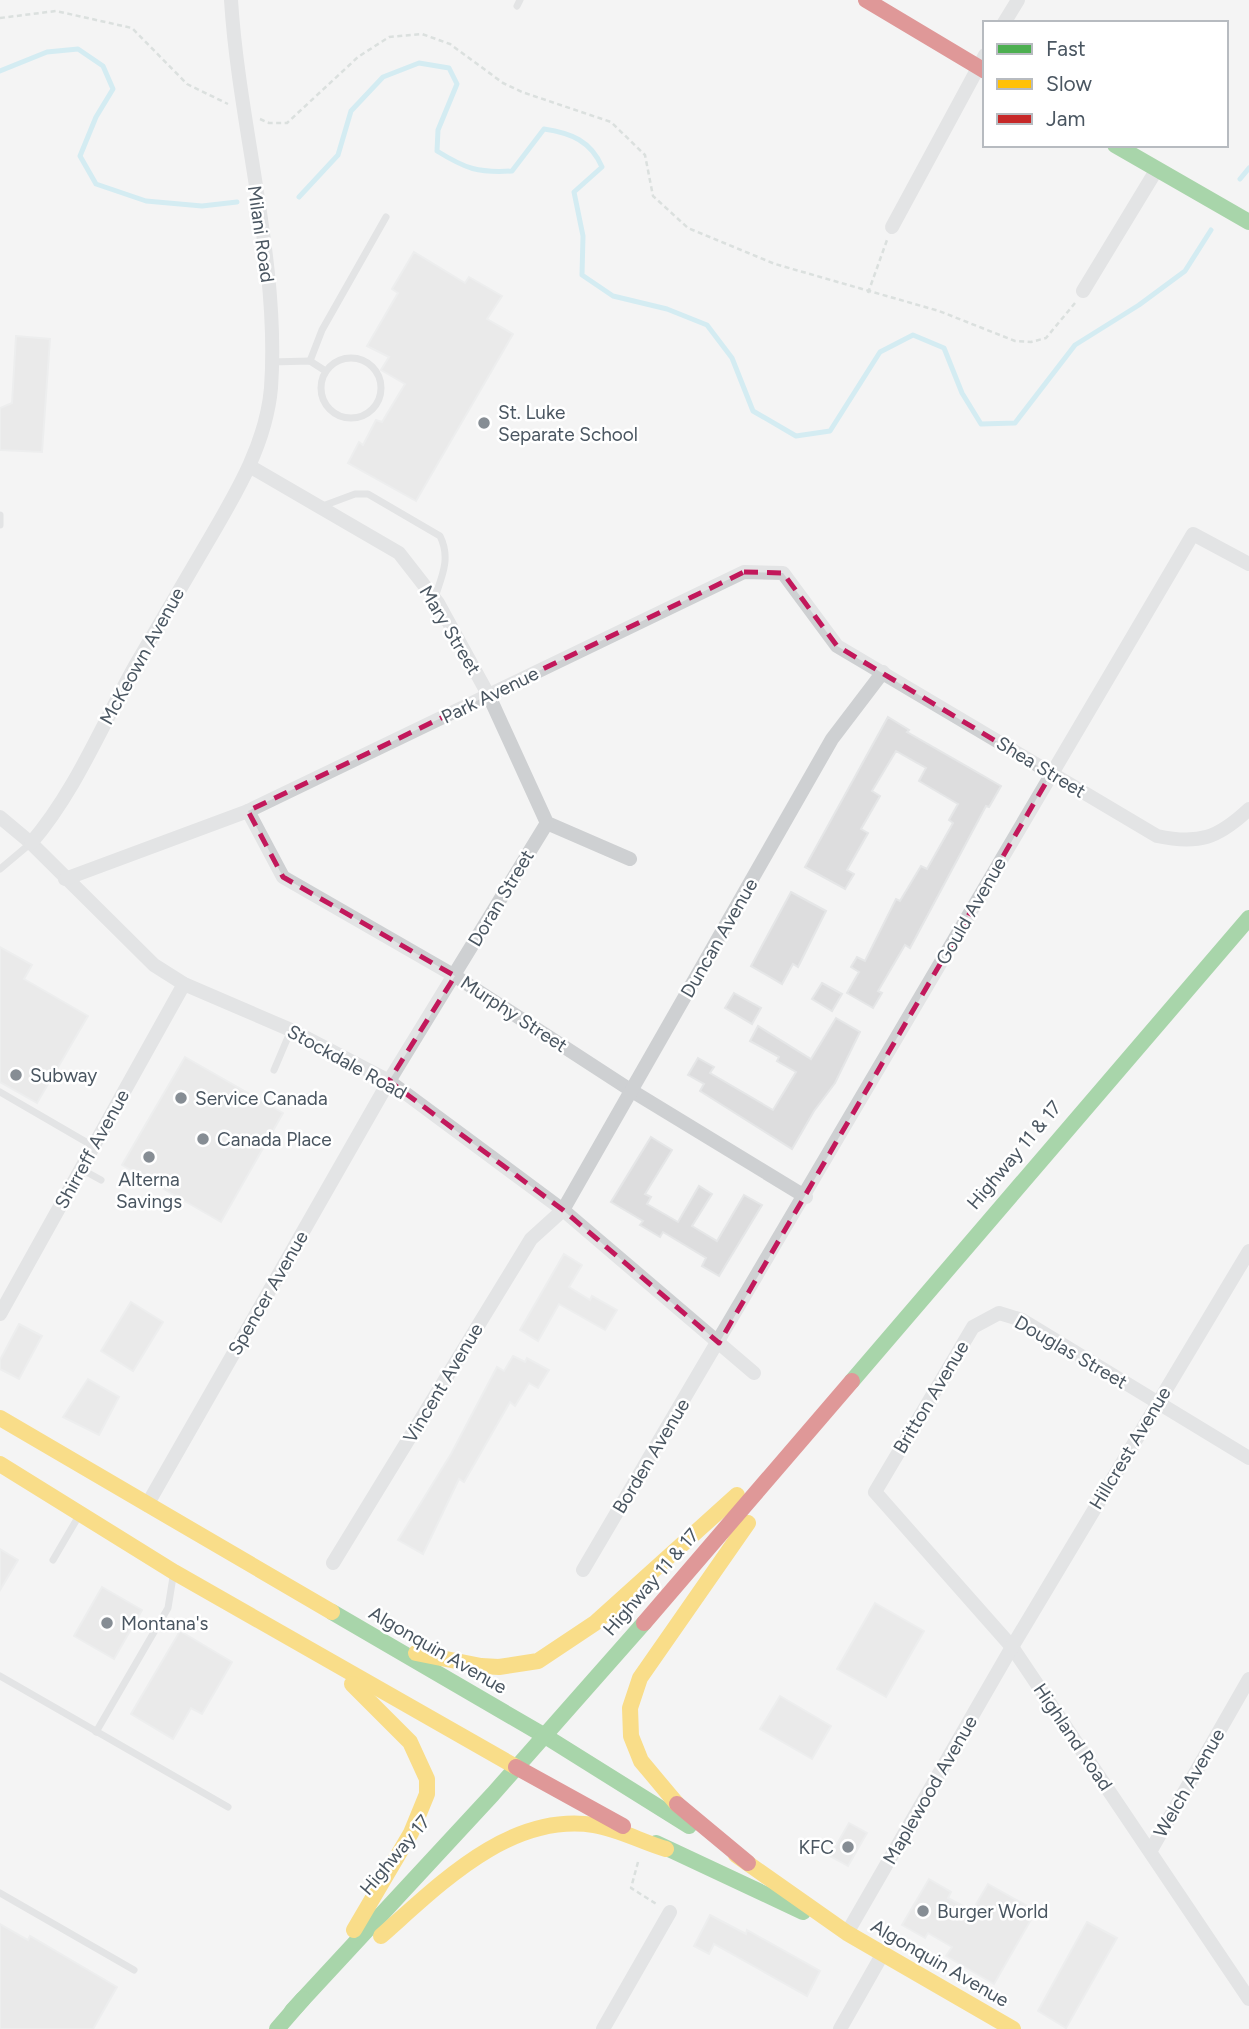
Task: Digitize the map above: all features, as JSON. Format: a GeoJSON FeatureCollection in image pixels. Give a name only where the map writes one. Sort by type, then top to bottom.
{"type":"FeatureCollection","features":[{"type":"Feature","properties":{"kind":"main road"},"geometry":{"type":"LineString","coordinates":[[866,0],[982,64]]}},
{"type":"Feature","properties":{"kind":"main road"},"geometry":{"type":"LineString","coordinates":[[1118,147],[1249,222]]}},
{"type":"Feature","properties":{"kind":"main road","name":"Highway 11 & 17"},"geometry":{"type":"LineString","coordinates":[[510,1764],[545,1736],[816,1424],[1058,1135],[1249,918]]}},
{"type":"Feature","properties":{"kind":"main road","name":"Algonquin Avenue"},"geometry":{"type":"LineString","coordinates":[[0,1418],[545,1736],[748,1863],[846,1933],[1013,2029]]}},
{"type":"Feature","properties":{"kind":"main road"},"geometry":{"type":"LineString","coordinates":[[392,1648],[460,1664],[499,1667],[538,1661],[557,1651],[595,1623],[816,1424]]}},
{"type":"Feature","properties":{"kind":"main road"},"geometry":{"type":"LineString","coordinates":[[748,1863],[659,1786],[644,1768],[630,1737],[629,1710],[640,1678],[816,1424]]}},
{"type":"Feature","properties":{"kind":"main road","name":"Highway 11 & 17"},"geometry":{"type":"LineString","coordinates":[[530,1727],[816,1424]]}},
{"type":"Feature","properties":{"kind":"main road","name":"Algonquin Avenue"},"geometry":{"type":"LineString","coordinates":[[0,1464],[79,1516],[174,1572],[510,1764],[666,1849],[846,1933]]}},
{"type":"Feature","properties":{"kind":"main road"},"geometry":{"type":"LineString","coordinates":[[292,2011],[343,1947],[411,1833],[427,1794],[427,1779],[410,1742],[326,1658]]}},
{"type":"Feature","properties":{"kind":"main road","name":"Highway 17"},"geometry":{"type":"LineString","coordinates":[[277,2029],[510,1764],[530,1727]]}},
{"type":"Feature","properties":{"kind":"main road"},"geometry":{"type":"LineString","coordinates":[[292,2011],[422,1901],[497,1845],[560,1822],[593,1825],[666,1849]]}},
{"type":"Feature","properties":{"kind":"street","name":"Milani Road"},"geometry":{"type":"LineString","coordinates":[[231,0],[235,65],[245,112],[269,298],[271,390],[251,467]]}},
{"type":"Feature","properties":{"kind":"street"},"geometry":{"type":"LineString","coordinates":[[1005,21],[1018,0]]}},
{"type":"Feature","properties":{"kind":"street"},"geometry":{"type":"LineString","coordinates":[[892,227],[982,64]]}},
{"type":"Feature","properties":{"kind":"street"},"geometry":{"type":"LineString","coordinates":[[1083,291],[1157,169]]}},
{"type":"Feature","properties":{"kind":"street","name":"Mary Street"},"geometry":{"type":"LineString","coordinates":[[251,467],[399,553],[435,598],[489,696],[547,823]]}},
{"type":"Feature","properties":{"kind":"street","name":"McKeown Avenue"},"geometry":{"type":"LineString","coordinates":[[31,843],[53,818],[135,666],[251,467]]}},
{"type":"Feature","properties":{"kind":"street","name":"Gould Avenue"},"geometry":{"type":"LineString","coordinates":[[719,1343],[1193,534],[1249,564]]}},
{"type":"Feature","properties":{"kind":"street","name":"Park Avenue"},"geometry":{"type":"LineString","coordinates":[[65,879],[248,811],[744,572],[783,573],[837,646],[883,672]]}},
{"type":"Feature","properties":{"kind":"street","name":"Shea Street"},"geometry":{"type":"LineString","coordinates":[[883,672],[1157,836],[1183,842],[1205,838],[1227,829],[1249,809]]}},
{"type":"Feature","properties":{"kind":"street","name":"Duncan Avenue"},"geometry":{"type":"LineString","coordinates":[[563,1210],[832,739],[883,672]]}},
{"type":"Feature","properties":{"kind":"street","name":"Murphy Street"},"geometry":{"type":"LineString","coordinates":[[248,811],[283,877],[455,976],[632,1091],[806,1197]]}},
{"type":"Feature","properties":{"kind":"street","name":"Stockdale Road"},"geometry":{"type":"LineString","coordinates":[[0,817],[31,843],[131,946],[184,984],[291,1030],[389,1081],[563,1210],[754,1373]]}},
{"type":"Feature","properties":{"kind":"street"},"geometry":{"type":"LineString","coordinates":[[547,823],[630,859]]}},
{"type":"Feature","properties":{"kind":"street","name":"Doran Street"},"geometry":{"type":"LineString","coordinates":[[389,1081],[547,823]]}},
{"type":"Feature","properties":{"kind":"street","name":"Shirreff Avenue"},"geometry":{"type":"LineString","coordinates":[[0,1314],[184,984]]}},
{"type":"Feature","properties":{"kind":"street","name":"Spencer Avenue"},"geometry":{"type":"LineString","coordinates":[[147,1505],[389,1081]]}},
{"type":"Feature","properties":{"kind":"street","name":"Vincent Avenue"},"geometry":{"type":"LineString","coordinates":[[333,1563],[531,1238],[563,1210]]}},
{"type":"Feature","properties":{"kind":"street","name":"Hillcrest Avenue"},"geometry":{"type":"LineString","coordinates":[[1012,1647],[1249,1251]]}},
{"type":"Feature","properties":{"kind":"street","name":"Douglas Street"},"geometry":{"type":"LineString","coordinates":[[999,1313],[1022,1320],[1249,1458]]}},
{"type":"Feature","properties":{"kind":"street","name":"Britton Avenue"},"geometry":{"type":"LineString","coordinates":[[875,1492],[974,1327],[999,1313]]}},
{"type":"Feature","properties":{"kind":"street","name":"Borden Avenue"},"geometry":{"type":"LineString","coordinates":[[583,1570],[719,1343]]}},
{"type":"Feature","properties":{"kind":"street","name":"Highland Road"},"geometry":{"type":"LineString","coordinates":[[875,1492],[1012,1647],[1249,1999]]}},
{"type":"Feature","properties":{"kind":"street","name":"Maplewood Avenue"},"geometry":{"type":"LineString","coordinates":[[846,1933],[1012,1647]]}},
{"type":"Feature","properties":{"kind":"street","name":"Welch Avenue"},"geometry":{"type":"LineString","coordinates":[[1151,1850],[1249,1679]]}},
{"type":"Feature","properties":{"kind":"street"},"geometry":{"type":"LineString","coordinates":[[603,2029],[670,1912]]}},
{"type":"Feature","properties":{"kind":"street"},"geometry":{"type":"LineString","coordinates":[[840,2029],[882,1955]]}},
{"type":"Feature","properties":{"kind":"lane"},"geometry":{"type":"LineString","coordinates":[[310,361],[322,330],[386,216]]}},
{"type":"Feature","properties":{"kind":"lane"},"geometry":{"type":"LineString","coordinates":[[351,358],[365,362],[373,368],[381,383],[380,399],[371,411],[355,418],[339,415],[325,404],[321,388],[324,370],[338,360],[351,358]]}},
{"type":"Feature","properties":{"kind":"lane"},"geometry":{"type":"LineString","coordinates":[[270,362],[310,361],[324,370]]}},
{"type":"Feature","properties":{"kind":"lane"},"geometry":{"type":"LineString","coordinates":[[320,507],[355,494],[368,494],[440,536],[446,547],[446,564],[435,598]]}},
{"type":"Feature","properties":{"kind":"lane"},"geometry":{"type":"LineString","coordinates":[[0,516],[0,525]]}},
{"type":"Feature","properties":{"kind":"lane"},"geometry":{"type":"LineString","coordinates":[[0,869],[31,843]]}},
{"type":"Feature","properties":{"kind":"lane"},"geometry":{"type":"LineString","coordinates":[[274,1070],[291,1030]]}},
{"type":"Feature","properties":{"kind":"lane"},"geometry":{"type":"LineString","coordinates":[[0,1092],[93,1146]]}},
{"type":"Feature","properties":{"kind":"lane"},"geometry":{"type":"LineString","coordinates":[[81,1169],[101,1180]]}},
{"type":"Feature","properties":{"kind":"lane"},"geometry":{"type":"LineString","coordinates":[[53,1560],[79,1516]]}},
{"type":"Feature","properties":{"kind":"lane"},"geometry":{"type":"LineString","coordinates":[[96,1731],[168,1608],[174,1572]]}},
{"type":"Feature","properties":{"kind":"lane"},"geometry":{"type":"LineString","coordinates":[[0,1676],[228,1807]]}},
{"type":"Feature","properties":{"kind":"lane"},"geometry":{"type":"LineString","coordinates":[[0,1893],[134,1970]]}},
{"type":"Feature","properties":{"kind":"path"},"geometry":{"type":"LineString","coordinates":[[0,18],[56,11],[132,28],[187,84],[269,123],[288,123],[358,57],[389,37],[422,34],[450,44],[503,83],[522,92],[611,122],[645,155],[653,196],[688,228],[775,264],[868,293],[939,311],[1015,341],[1031,342],[1046,338],[1083,291]]}},
{"type":"Feature","properties":{"kind":"path"},"geometry":{"type":"LineString","coordinates":[[868,293],[892,227]]}},
{"type":"Feature","properties":{"kind":"path"},"geometry":{"type":"LineString","coordinates":[[643,1842],[631,1888],[670,1912]]}},
{"type":"Feature","properties":{"kind":"highlighted area"},"geometry":{"type":"Polygon","coordinates":[[[744,572],[783,573],[837,646],[1051,774],[719,1343],[563,1210],[389,1081],[455,976],[283,877],[248,811],[744,572]]]}},
{"type":"Feature","properties":{"kind":"building"},"geometry":{"type":"Polygon","coordinates":[[[414,252],[465,283],[469,277],[502,296],[487,319],[513,334],[416,501],[348,463],[359,442],[363,445],[376,420],[382,422],[405,384],[381,370],[389,357],[367,346],[398,293],[392,289],[414,252]]]}},
{"type":"Feature","properties":{"kind":"building"},"geometry":{"type":"Polygon","coordinates":[[[16,336],[50,339],[42,452],[0,450],[0,408],[12,403],[16,336]]]}},
{"type":"Feature","properties":{"kind":"building"},"geometry":{"type":"Polygon","coordinates":[[[888,717],[909,730],[907,732],[1001,786],[989,807],[986,806],[910,948],[905,945],[878,991],[882,993],[873,1008],[847,993],[859,972],[851,967],[857,957],[865,961],[896,899],[900,901],[921,866],[927,869],[953,823],[949,820],[958,804],[919,781],[926,768],[896,751],[872,791],[880,796],[861,829],[868,833],[847,870],[854,874],[845,889],[805,867],[888,717]]]}},
{"type":"Feature","properties":{"kind":"building"},"geometry":{"type":"Polygon","coordinates":[[[791,892],[826,911],[798,967],[793,964],[782,984],[751,966],[791,892]]]}},
{"type":"Feature","properties":{"kind":"building"},"geometry":{"type":"Polygon","coordinates":[[[0,947],[32,965],[24,979],[88,1016],[37,1103],[0,1082],[0,947]]]}},
{"type":"Feature","properties":{"kind":"building"},"geometry":{"type":"Polygon","coordinates":[[[822,983],[842,994],[832,1011],[812,999],[822,983]]]}},
{"type":"Feature","properties":{"kind":"building"},"geometry":{"type":"Polygon","coordinates":[[[734,993],[761,1008],[752,1024],[725,1008],[734,993]]]}},
{"type":"Feature","properties":{"kind":"building"},"geometry":{"type":"Polygon","coordinates":[[[836,1018],[860,1032],[835,1083],[814,1111],[792,1149],[700,1091],[704,1084],[688,1075],[698,1058],[714,1067],[710,1073],[773,1110],[796,1072],[777,1061],[779,1057],[750,1041],[758,1026],[811,1059],[836,1018]]]}},
{"type":"Feature","properties":{"kind":"building","name":"Canada Place"},"geometry":{"type":"Polygon","coordinates":[[[185,1057],[283,1113],[221,1222],[122,1165],[185,1057]]]}},
{"type":"Feature","properties":{"kind":"building"},"geometry":{"type":"Polygon","coordinates":[[[651,1137],[672,1150],[645,1194],[651,1197],[647,1204],[678,1222],[699,1186],[712,1194],[692,1226],[717,1241],[744,1195],[762,1205],[719,1276],[702,1266],[706,1258],[663,1232],[660,1237],[640,1225],[643,1221],[611,1202],[651,1137]]]}},
{"type":"Feature","properties":{"kind":"building"},"geometry":{"type":"Polygon","coordinates":[[[564,1254],[582,1265],[569,1287],[590,1300],[592,1296],[617,1310],[605,1330],[559,1304],[538,1341],[520,1330],[564,1254]]]}},
{"type":"Feature","properties":{"kind":"building"},"geometry":{"type":"Polygon","coordinates":[[[131,1302],[163,1322],[133,1371],[101,1351],[131,1302]]]}},
{"type":"Feature","properties":{"kind":"building"},"geometry":{"type":"Polygon","coordinates":[[[19,1324],[42,1336],[19,1379],[0,1369],[0,1360],[19,1324]]]}},
{"type":"Feature","properties":{"kind":"building"},"geometry":{"type":"Polygon","coordinates":[[[513,1356],[525,1362],[527,1358],[549,1370],[538,1388],[529,1383],[515,1406],[510,1402],[464,1482],[459,1479],[423,1554],[398,1540],[451,1454],[497,1367],[504,1371],[513,1356]]]}},
{"type":"Feature","properties":{"kind":"building"},"geometry":{"type":"Polygon","coordinates":[[[88,1379],[119,1397],[99,1435],[63,1417],[88,1379]]]}},
{"type":"Feature","properties":{"kind":"building"},"geometry":{"type":"Polygon","coordinates":[[[0,1549],[18,1560],[0,1590],[0,1549]]]}},
{"type":"Feature","properties":{"kind":"building"},"geometry":{"type":"Polygon","coordinates":[[[102,1587],[142,1610],[114,1659],[74,1636],[102,1587]]]}},
{"type":"Feature","properties":{"kind":"building"},"geometry":{"type":"Polygon","coordinates":[[[875,1603],[924,1631],[886,1697],[837,1669],[875,1603]]]}},
{"type":"Feature","properties":{"kind":"building"},"geometry":{"type":"Polygon","coordinates":[[[180,1631],[232,1662],[202,1714],[191,1708],[173,1739],[131,1714],[180,1631]]]}},
{"type":"Feature","properties":{"kind":"building"},"geometry":{"type":"Polygon","coordinates":[[[780,1696],[831,1726],[812,1759],[760,1729],[780,1696]]]}},
{"type":"Feature","properties":{"kind":"building"},"geometry":{"type":"Polygon","coordinates":[[[849,1823],[867,1833],[848,1866],[830,1856],[849,1823]]]}},
{"type":"Feature","properties":{"kind":"building"},"geometry":{"type":"Polygon","coordinates":[[[929,1879],[951,1892],[948,1898],[972,1911],[988,1884],[1036,1911],[994,1984],[946,1956],[952,1947],[928,1933],[925,1938],[902,1925],[929,1879]]]}},
{"type":"Feature","properties":{"kind":"building"},"geometry":{"type":"Polygon","coordinates":[[[710,1915],[746,1934],[747,1930],[820,1971],[807,1996],[714,1944],[709,1954],[694,1946],[710,1915]]]}},
{"type":"Feature","properties":{"kind":"building"},"geometry":{"type":"Polygon","coordinates":[[[1087,1922],[1117,1938],[1066,2028],[1038,2011],[1087,1922]]]}},
{"type":"Feature","properties":{"kind":"building"},"geometry":{"type":"Polygon","coordinates":[[[0,1924],[28,1940],[30,1936],[117,1987],[93,2029],[0,2029],[0,1924]]]}},
{"type":"Feature","properties":{"kind":"waterway"},"geometry":{"type":"LineString","coordinates":[[0,71],[47,52],[78,49],[103,66],[113,89],[96,117],[80,156],[96,184],[146,201],[202,206],[237,202]]}},
{"type":"Feature","properties":{"kind":"waterway"},"geometry":{"type":"LineString","coordinates":[[299,197],[338,155],[351,111],[383,77],[419,63],[449,68],[457,84],[438,130],[437,151],[473,168],[512,171],[544,129],[571,136],[586,145],[602,167],[574,192],[583,236],[582,275],[613,296],[667,309],[707,325],[732,358],[753,411],[796,436],[830,431],[880,352],[913,335],[944,348],[962,393],[981,424],[1015,423],[1075,345],[1139,305],[1185,271],[1211,230]]}},
{"type":"Feature","properties":{"kind":"waterway"},"geometry":{"type":"LineString","coordinates":[[1240,179],[1249,168]]}},
{"type":"Feature","properties":{"kind":"traffic: fast"},"geometry":{"type":"LineString","coordinates":[[1118,147],[1249,222]]}},
{"type":"Feature","properties":{"kind":"traffic: fast"},"geometry":{"type":"LineString","coordinates":[[852,1381],[1249,918]]}},
{"type":"Feature","properties":{"kind":"traffic: fast"},"geometry":{"type":"LineString","coordinates":[[332,1612],[545,1736]]}},
{"type":"Feature","properties":{"kind":"traffic: fast"},"geometry":{"type":"LineString","coordinates":[[292,2011],[493,1794],[644,1623]]}},
{"type":"Feature","properties":{"kind":"traffic: fast"},"geometry":{"type":"LineString","coordinates":[[545,1736],[689,1826]]}},
{"type":"Feature","properties":{"kind":"traffic: fast"},"geometry":{"type":"LineString","coordinates":[[656,1843],[803,1912]]}},
{"type":"Feature","properties":{"kind":"traffic: fast"},"geometry":{"type":"LineString","coordinates":[[277,2029],[303,1999]]}},
{"type":"Feature","properties":{"kind":"traffic: slow"},"geometry":{"type":"LineString","coordinates":[[0,1418],[332,1612]]}},
{"type":"Feature","properties":{"kind":"traffic: slow"},"geometry":{"type":"LineString","coordinates":[[0,1464],[174,1572],[516,1767]]}},
{"type":"Feature","properties":{"kind":"traffic: slow"},"geometry":{"type":"LineString","coordinates":[[416,1653],[481,1666],[499,1667],[538,1661],[595,1623],[737,1495]]}},
{"type":"Feature","properties":{"kind":"traffic: slow"},"geometry":{"type":"LineString","coordinates":[[677,1804],[641,1761],[631,1736],[630,1708],[640,1678],[748,1523]]}},
{"type":"Feature","properties":{"kind":"traffic: slow"},"geometry":{"type":"LineString","coordinates":[[352,1684],[410,1742],[427,1779],[427,1794],[411,1833],[354,1930]]}},
{"type":"Feature","properties":{"kind":"traffic: slow"},"geometry":{"type":"LineString","coordinates":[[381,1936],[477,1856],[533,1830],[563,1824],[594,1825],[666,1849]]}},
{"type":"Feature","properties":{"kind":"traffic: slow"},"geometry":{"type":"LineString","coordinates":[[736,1855],[847,1933],[1013,2029]]}},
{"type":"Feature","properties":{"kind":"traffic: jam"},"geometry":{"type":"LineString","coordinates":[[866,0],[983,70]]}},
{"type":"Feature","properties":{"kind":"traffic: jam"},"geometry":{"type":"LineString","coordinates":[[644,1623],[852,1381]]}},
{"type":"Feature","properties":{"kind":"traffic: jam"},"geometry":{"type":"LineString","coordinates":[[516,1767],[623,1826]]}},
{"type":"Feature","properties":{"kind":"traffic: jam"},"geometry":{"type":"LineString","coordinates":[[677,1804],[748,1863]]}},
{"type":"Feature","properties":{"kind":"place","name":"St. Luke Separate School"},"geometry":{"type":"Point","coordinates":[484,423]}},
{"type":"Feature","properties":{"kind":"place","name":"Subway"},"geometry":{"type":"Point","coordinates":[16,1075]}},
{"type":"Feature","properties":{"kind":"place","name":"Service Canada"},"geometry":{"type":"Point","coordinates":[181,1098]}},
{"type":"Feature","properties":{"kind":"place","name":"Canada Place"},"geometry":{"type":"Point","coordinates":[203,1139]}},
{"type":"Feature","properties":{"kind":"place","name":"Alterna Savings"},"geometry":{"type":"Point","coordinates":[149,1157]}},
{"type":"Feature","properties":{"kind":"place","name":"Montana's"},"geometry":{"type":"Point","coordinates":[107,1623]}},
{"type":"Feature","properties":{"kind":"place","name":"KFC"},"geometry":{"type":"Point","coordinates":[848,1847]}},
{"type":"Feature","properties":{"kind":"place","name":"Burger World"},"geometry":{"type":"Point","coordinates":[923,1911]}}]}
